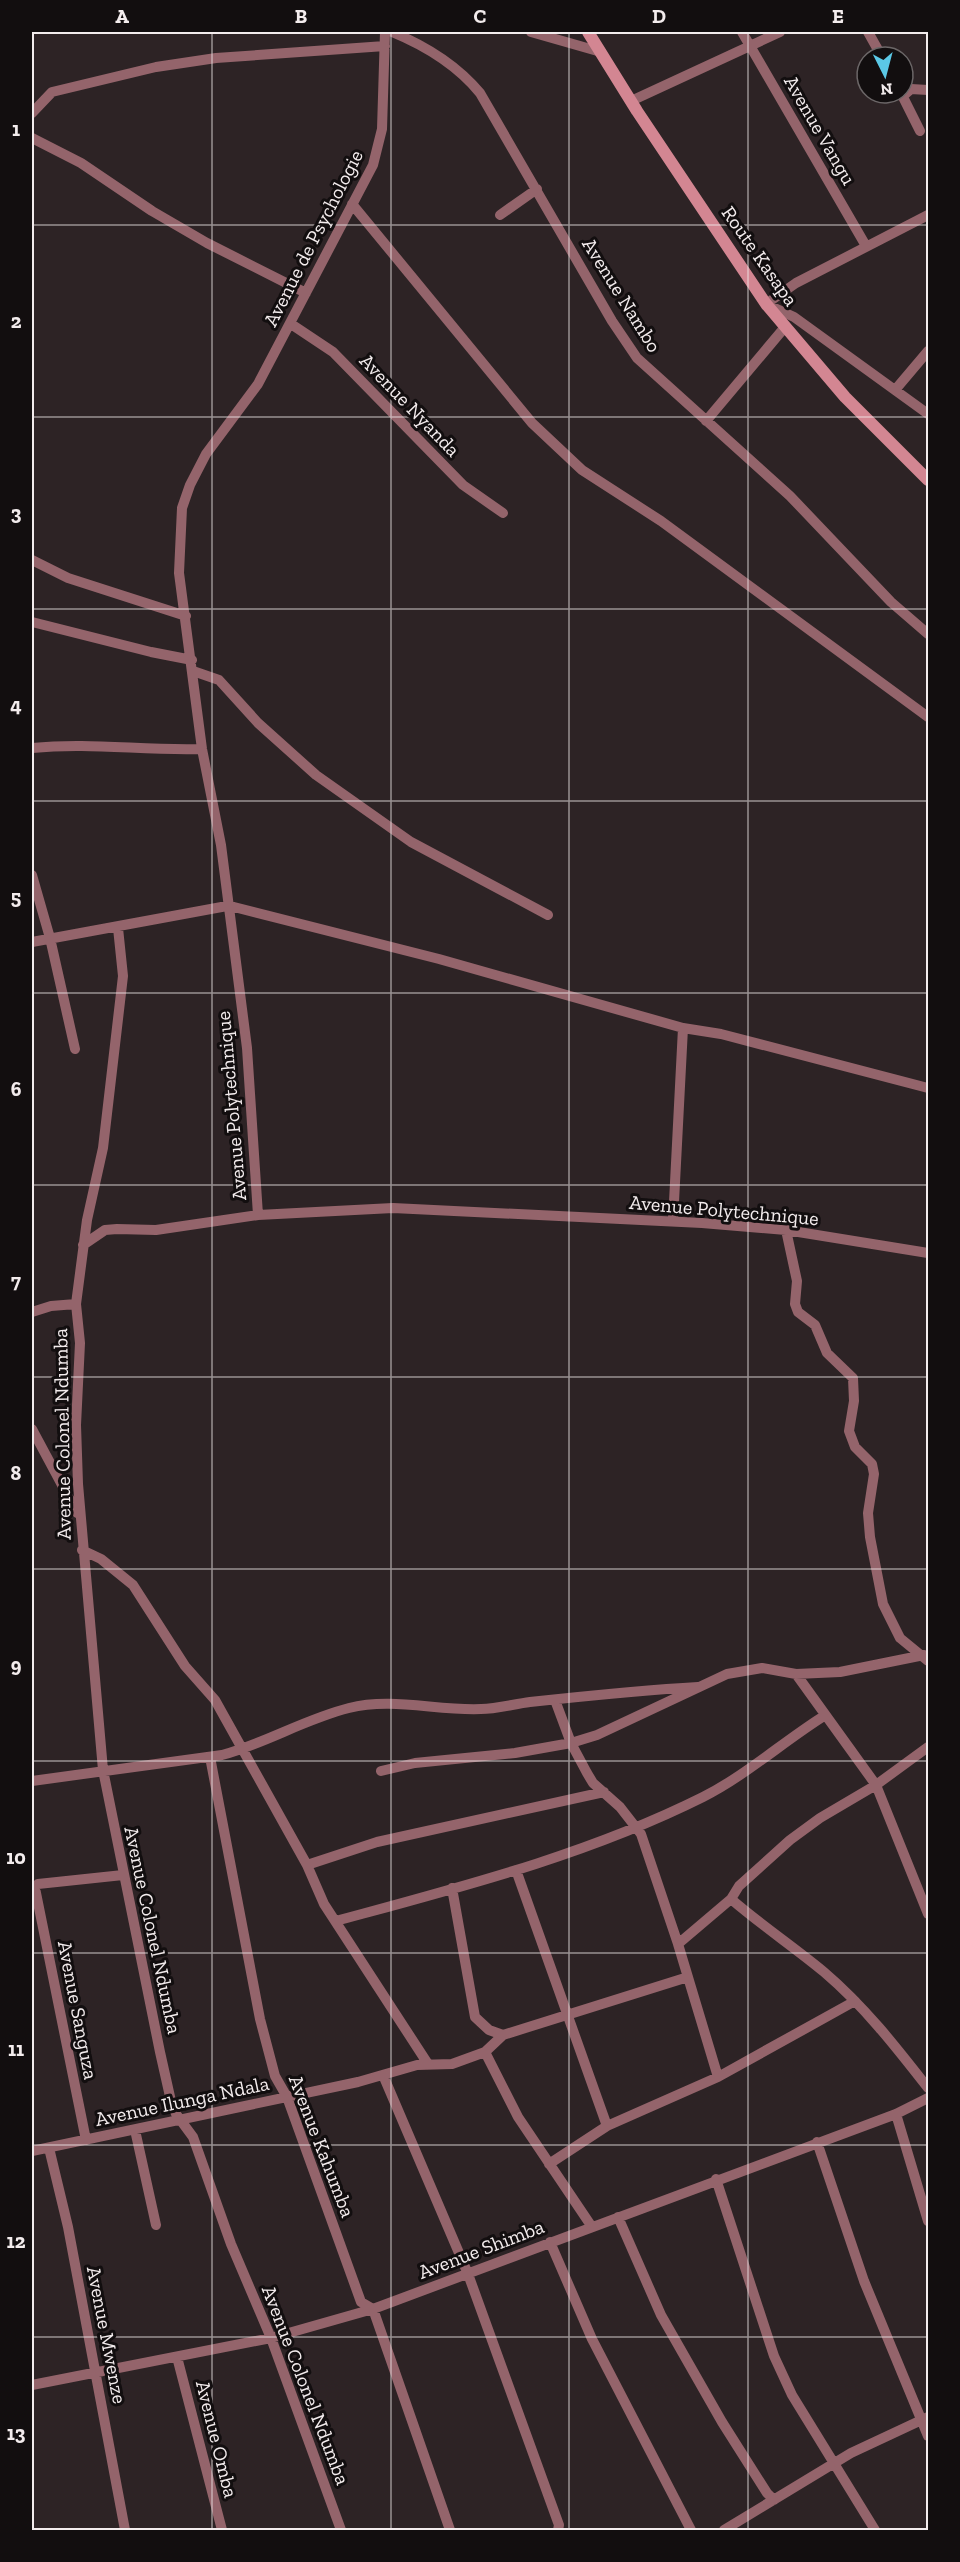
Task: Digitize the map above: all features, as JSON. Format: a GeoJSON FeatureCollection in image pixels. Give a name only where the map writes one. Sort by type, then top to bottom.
{"type":"FeatureCollection","features":[{"type":"Feature","properties":{"kind":"main road","name":"Route Kasapa"},"geometry":{"type":"LineString","coordinates":[[588,32],[631,101],[766,304],[844,397],[928,480]]}},
{"type":"Feature","properties":{"kind":"street","name":"Avenue de Psychologie"},"geometry":{"type":"LineString","coordinates":[[258,384],[291,324],[379,149],[385,32]]}},
{"type":"Feature","properties":{"kind":"street","name":"Avenue Nambo"},"geometry":{"type":"LineString","coordinates":[[392,32],[418,43],[465,75],[480,93],[612,321],[637,358],[790,496],[891,602],[928,634]]}},
{"type":"Feature","properties":{"kind":"street"},"geometry":{"type":"LineString","coordinates":[[531,32],[601,52]]}},
{"type":"Feature","properties":{"kind":"street","name":"Avenue Vangu"},"geometry":{"type":"LineString","coordinates":[[742,32],[866,246]]}},
{"type":"Feature","properties":{"kind":"street"},"geometry":{"type":"LineString","coordinates":[[631,101],[780,32]]}},
{"type":"Feature","properties":{"kind":"street"},"geometry":{"type":"LineString","coordinates":[[32,114],[52,92],[156,68],[216,58],[384,46]]}},
{"type":"Feature","properties":{"kind":"street"},"geometry":{"type":"LineString","coordinates":[[907,105],[920,131]]}},
{"type":"Feature","properties":{"kind":"street"},"geometry":{"type":"LineString","coordinates":[[32,138],[81,163],[152,211],[198,238],[306,293]]}},
{"type":"Feature","properties":{"kind":"street"},"geometry":{"type":"LineString","coordinates":[[500,215],[537,189]]}},
{"type":"Feature","properties":{"kind":"street"},"geometry":{"type":"LineString","coordinates":[[352,204],[532,423],[561,452],[582,470],[661,521],[724,566],[928,717]]}},
{"type":"Feature","properties":{"kind":"street"},"geometry":{"type":"LineString","coordinates":[[766,304],[796,283],[928,215]]}},
{"type":"Feature","properties":{"kind":"street"},"geometry":{"type":"LineString","coordinates":[[766,304],[794,316],[928,414]]}},
{"type":"Feature","properties":{"kind":"street","name":"Avenue Nyanda"},"geometry":{"type":"LineString","coordinates":[[291,324],[333,352],[463,485],[503,513]]}},
{"type":"Feature","properties":{"kind":"street"},"geometry":{"type":"LineString","coordinates":[[706,421],[785,327]]}},
{"type":"Feature","properties":{"kind":"street"},"geometry":{"type":"LineString","coordinates":[[895,390],[928,351]]}},
{"type":"Feature","properties":{"kind":"street","name":"Avenue Polytechnique"},"geometry":{"type":"LineString","coordinates":[[258,384],[206,454],[184,502],[179,573],[194,671],[202,749],[216,814],[247,1048],[258,1215],[393,1208],[673,1221],[786,1230],[928,1253]]}},
{"type":"Feature","properties":{"kind":"street"},"geometry":{"type":"LineString","coordinates":[[32,560],[68,578],[186,616]]}},
{"type":"Feature","properties":{"kind":"street"},"geometry":{"type":"LineString","coordinates":[[32,622],[192,660]]}},
{"type":"Feature","properties":{"kind":"street"},"geometry":{"type":"LineString","coordinates":[[194,671],[219,680],[258,723],[316,775],[411,842],[548,915]]}},
{"type":"Feature","properties":{"kind":"street"},"geometry":{"type":"LineString","coordinates":[[32,748],[89,744],[171,750],[202,749]]}},
{"type":"Feature","properties":{"kind":"street"},"geometry":{"type":"LineString","coordinates":[[32,875],[50,938],[75,1048]]}},
{"type":"Feature","properties":{"kind":"street"},"geometry":{"type":"LineString","coordinates":[[32,942],[118,928],[227,906],[439,959],[683,1028],[721,1034],[928,1088]]}},
{"type":"Feature","properties":{"kind":"street","name":"Avenue Colonel Ndumba"},"geometry":{"type":"LineString","coordinates":[[118,928],[123,976],[103,1148],[83,1245],[76,1304],[80,1343],[76,1434],[80,1518],[103,1770],[171,2101],[180,2121],[193,2137],[231,2244],[271,2338],[340,2530]]}},
{"type":"Feature","properties":{"kind":"street"},"geometry":{"type":"LineString","coordinates":[[673,1221],[683,1028]]}},
{"type":"Feature","properties":{"kind":"street"},"geometry":{"type":"LineString","coordinates":[[83,1245],[105,1230],[156,1230],[258,1215]]}},
{"type":"Feature","properties":{"kind":"street"},"geometry":{"type":"LineString","coordinates":[[786,1230],[797,1281],[795,1304],[798,1312],[815,1325],[827,1353],[852,1378],[854,1401],[849,1431],[855,1447],[872,1464],[874,1474],[868,1513],[869,1529],[884,1604],[900,1638],[926,1658]]}},
{"type":"Feature","properties":{"kind":"street"},"geometry":{"type":"LineString","coordinates":[[32,1312],[56,1305],[76,1304]]}},
{"type":"Feature","properties":{"kind":"street"},"geometry":{"type":"LineString","coordinates":[[32,1429],[80,1518]]}},
{"type":"Feature","properties":{"kind":"street"},"geometry":{"type":"LineString","coordinates":[[82,1550],[101,1559],[137,1589],[185,1666],[215,1700],[245,1749],[275,1809],[307,1864],[318,1893],[428,2064]]}},
{"type":"Feature","properties":{"kind":"street"},"geometry":{"type":"LineString","coordinates":[[381,1771],[415,1763],[515,1753],[571,1743],[597,1735],[727,1674],[762,1668],[796,1674],[840,1672],[926,1658]]}},
{"type":"Feature","properties":{"kind":"street"},"geometry":{"type":"LineString","coordinates":[[796,1674],[824,1716],[876,1785],[928,1914]]}},
{"type":"Feature","properties":{"kind":"street"},"geometry":{"type":"LineString","coordinates":[[32,1781],[210,1757],[245,1749],[308,1721],[349,1708],[408,1704],[436,1709],[484,1709],[698,1687]]}},
{"type":"Feature","properties":{"kind":"street"},"geometry":{"type":"LineString","coordinates":[[555,1700],[571,1743],[586,1773],[620,1807],[643,1839],[678,1944],[718,2077]]}},
{"type":"Feature","properties":{"kind":"street"},"geometry":{"type":"LineString","coordinates":[[336,1921],[516,1870],[587,1847],[636,1827],[704,1796],[824,1716]]}},
{"type":"Feature","properties":{"kind":"street"},"geometry":{"type":"LineString","coordinates":[[678,1944],[731,1899],[739,1886],[790,1840],[820,1818],[876,1785],[928,1747]]}},
{"type":"Feature","properties":{"kind":"street","name":"Avenue Kahumba"},"geometry":{"type":"LineString","coordinates":[[210,1757],[260,2019],[275,2076],[287,2097],[361,2302],[373,2309],[450,2530]]}},
{"type":"Feature","properties":{"kind":"street"},"geometry":{"type":"LineString","coordinates":[[307,1864],[377,1842],[604,1792]]}},
{"type":"Feature","properties":{"kind":"street"},"geometry":{"type":"LineString","coordinates":[[516,1870],[607,2126]]}},
{"type":"Feature","properties":{"kind":"street","name":"Avenue Sanguza"},"geometry":{"type":"LineString","coordinates":[[86,2140],[35,1888],[38,1884],[123,1875]]}},
{"type":"Feature","properties":{"kind":"street"},"geometry":{"type":"LineString","coordinates":[[452,1888],[475,2017],[489,2030],[503,2036]]}},
{"type":"Feature","properties":{"kind":"street"},"geometry":{"type":"LineString","coordinates":[[731,1899],[823,1972],[855,2001],[928,2088]]}},
{"type":"Feature","properties":{"kind":"street"},"geometry":{"type":"LineString","coordinates":[[592,2227],[518,2117],[485,2052],[503,2036],[688,1977]]}},
{"type":"Feature","properties":{"kind":"street"},"geometry":{"type":"LineString","coordinates":[[549,2164],[607,2126],[718,2077],[855,2001]]}},
{"type":"Feature","properties":{"kind":"street","name":"Avenue Ilunga Ndala"},"geometry":{"type":"LineString","coordinates":[[32,2151],[180,2121],[428,2064],[452,2064],[485,2052]]}},
{"type":"Feature","properties":{"kind":"street"},"geometry":{"type":"LineString","coordinates":[[383,2075],[468,2274],[558,2521],[558,2530]]}},
{"type":"Feature","properties":{"kind":"street","name":"Avenue Shimba"},"geometry":{"type":"LineString","coordinates":[[32,2385],[271,2338],[373,2309],[716,2179],[896,2114],[928,2098]]}},
{"type":"Feature","properties":{"kind":"street"},"geometry":{"type":"LineString","coordinates":[[896,2114],[928,2221]]}},
{"type":"Feature","properties":{"kind":"street"},"geometry":{"type":"LineString","coordinates":[[135,2130],[156,2225]]}},
{"type":"Feature","properties":{"kind":"street"},"geometry":{"type":"LineString","coordinates":[[817,2142],[864,2281],[924,2418],[928,2436]]}},
{"type":"Feature","properties":{"kind":"street","name":"Avenue Mwenze"},"geometry":{"type":"LineString","coordinates":[[49,2148],[68,2227],[125,2530]]}},
{"type":"Feature","properties":{"kind":"street"},"geometry":{"type":"LineString","coordinates":[[716,2179],[774,2356],[792,2395],[875,2530]]}},
{"type":"Feature","properties":{"kind":"street"},"geometry":{"type":"LineString","coordinates":[[618,2217],[666,2325],[722,2422],[766,2493],[774,2500]]}},
{"type":"Feature","properties":{"kind":"street"},"geometry":{"type":"LineString","coordinates":[[550,2242],[592,2339],[691,2530]]}},
{"type":"Feature","properties":{"kind":"street","name":"Avenue Omba"},"geometry":{"type":"LineString","coordinates":[[177,2357],[222,2530]]}},
{"type":"Feature","properties":{"kind":"street"},"geometry":{"type":"LineString","coordinates":[[724,2530],[742,2527],[774,2500],[785,2496],[833,2464],[875,2440],[924,2418]]}}]}
